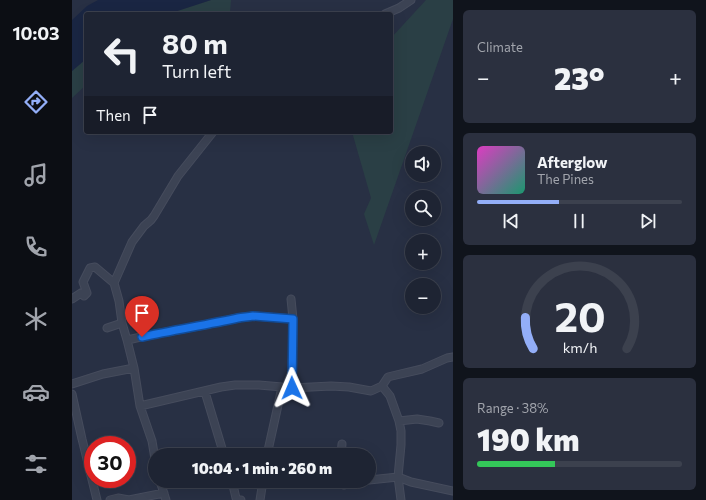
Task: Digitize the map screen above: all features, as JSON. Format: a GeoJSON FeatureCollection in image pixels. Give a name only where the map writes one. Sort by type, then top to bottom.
{"type":"FeatureCollection","features":[{"type":"Feature","properties":{"kind":"street"},"geometry":{"type":"LineString","coordinates":[[390,12],[400,8],[412,0]]}},
{"type":"Feature","properties":{"kind":"street"},"geometry":{"type":"LineString","coordinates":[[114,283],[132,242],[154,216],[178,176],[211,134]]}},
{"type":"Feature","properties":{"kind":"street"},"geometry":{"type":"LineString","coordinates":[[72,299],[81,293],[84,296],[87,293],[83,282],[90,268],[95,267],[114,283],[119,301],[122,323],[134,368],[140,406],[153,448]]}},
{"type":"Feature","properties":{"kind":"street"},"geometry":{"type":"LineString","coordinates":[[291,299],[293,319],[292,388]]}},
{"type":"Feature","properties":{"kind":"street"},"geometry":{"type":"LineString","coordinates":[[127,340],[240,317],[253,316],[293,319]]}},
{"type":"Feature","properties":{"kind":"street"},"geometry":{"type":"LineString","coordinates":[[107,328],[122,323]]}},
{"type":"Feature","properties":{"kind":"street"},"geometry":{"type":"LineString","coordinates":[[140,406],[205,392],[221,387],[235,386],[259,385],[292,388],[331,386],[349,387],[371,391],[382,386],[388,377],[422,369],[447,358],[453,357]]}},
{"type":"Feature","properties":{"kind":"street"},"geometry":{"type":"LineString","coordinates":[[72,384],[103,374],[134,368]]}},
{"type":"Feature","properties":{"kind":"street"},"geometry":{"type":"LineString","coordinates":[[382,386],[390,396],[401,431],[398,477],[401,500]]}},
{"type":"Feature","properties":{"kind":"street"},"geometry":{"type":"LineString","coordinates":[[269,448],[282,387]]}},
{"type":"Feature","properties":{"kind":"street"},"geometry":{"type":"LineString","coordinates":[[205,392],[222,448]]}},
{"type":"Feature","properties":{"kind":"street"},"geometry":{"type":"LineString","coordinates":[[72,394],[98,500]]}},
{"type":"Feature","properties":{"kind":"street"},"geometry":{"type":"LineString","coordinates":[[399,421],[417,419],[430,420],[440,423]]}},
{"type":"Feature","properties":{"kind":"street"},"geometry":{"type":"LineString","coordinates":[[342,444],[342,448]]}},
{"type":"Feature","properties":{"kind":"street"},"geometry":{"type":"LineString","coordinates":[[376,479],[398,477],[411,482],[453,491]]}},
{"type":"Feature","properties":{"kind":"street"},"geometry":{"type":"LineString","coordinates":[[163,488],[166,500]]}},
{"type":"Feature","properties":{"kind":"street"},"geometry":{"type":"LineString","coordinates":[[234,488],[236,498],[241,500]]}},
{"type":"Feature","properties":{"kind":"street"},"geometry":{"type":"LineString","coordinates":[[260,500],[262,488]]}},
{"type":"Feature","properties":{"kind":"street"},"geometry":{"type":"LineString","coordinates":[[110,500],[118,498],[129,500],[164,492]]}},
{"type":"Feature","properties":{"kind":"green space"},"geometry":{"type":"Polygon","coordinates":[[[211,0],[231,0],[230,12],[174,12],[211,0]]]}},
{"type":"Feature","properties":{"kind":"green space"},"geometry":{"type":"Polygon","coordinates":[[[426,0],[453,0],[453,19],[409,146],[405,146],[405,156],[374,245],[364,214],[371,198],[353,134],[393,134],[393,36],[426,0]]]}},
{"type":"Feature","properties":{"kind":"green space"},"geometry":{"type":"Polygon","coordinates":[[[84,61],[84,87],[72,98],[72,71],[84,61]]]}},
{"type":"Feature","properties":{"kind":"water"},"geometry":{"type":"Polygon","coordinates":[[[98,0],[211,0],[174,12],[84,12],[84,61],[72,71],[72,20],[87,6],[98,0]]]}},
{"type":"Feature","properties":{"kind":"route"},"geometry":{"type":"LineString","coordinates":[[142,337],[240,317],[253,316],[293,319],[292,388]]}}]}
